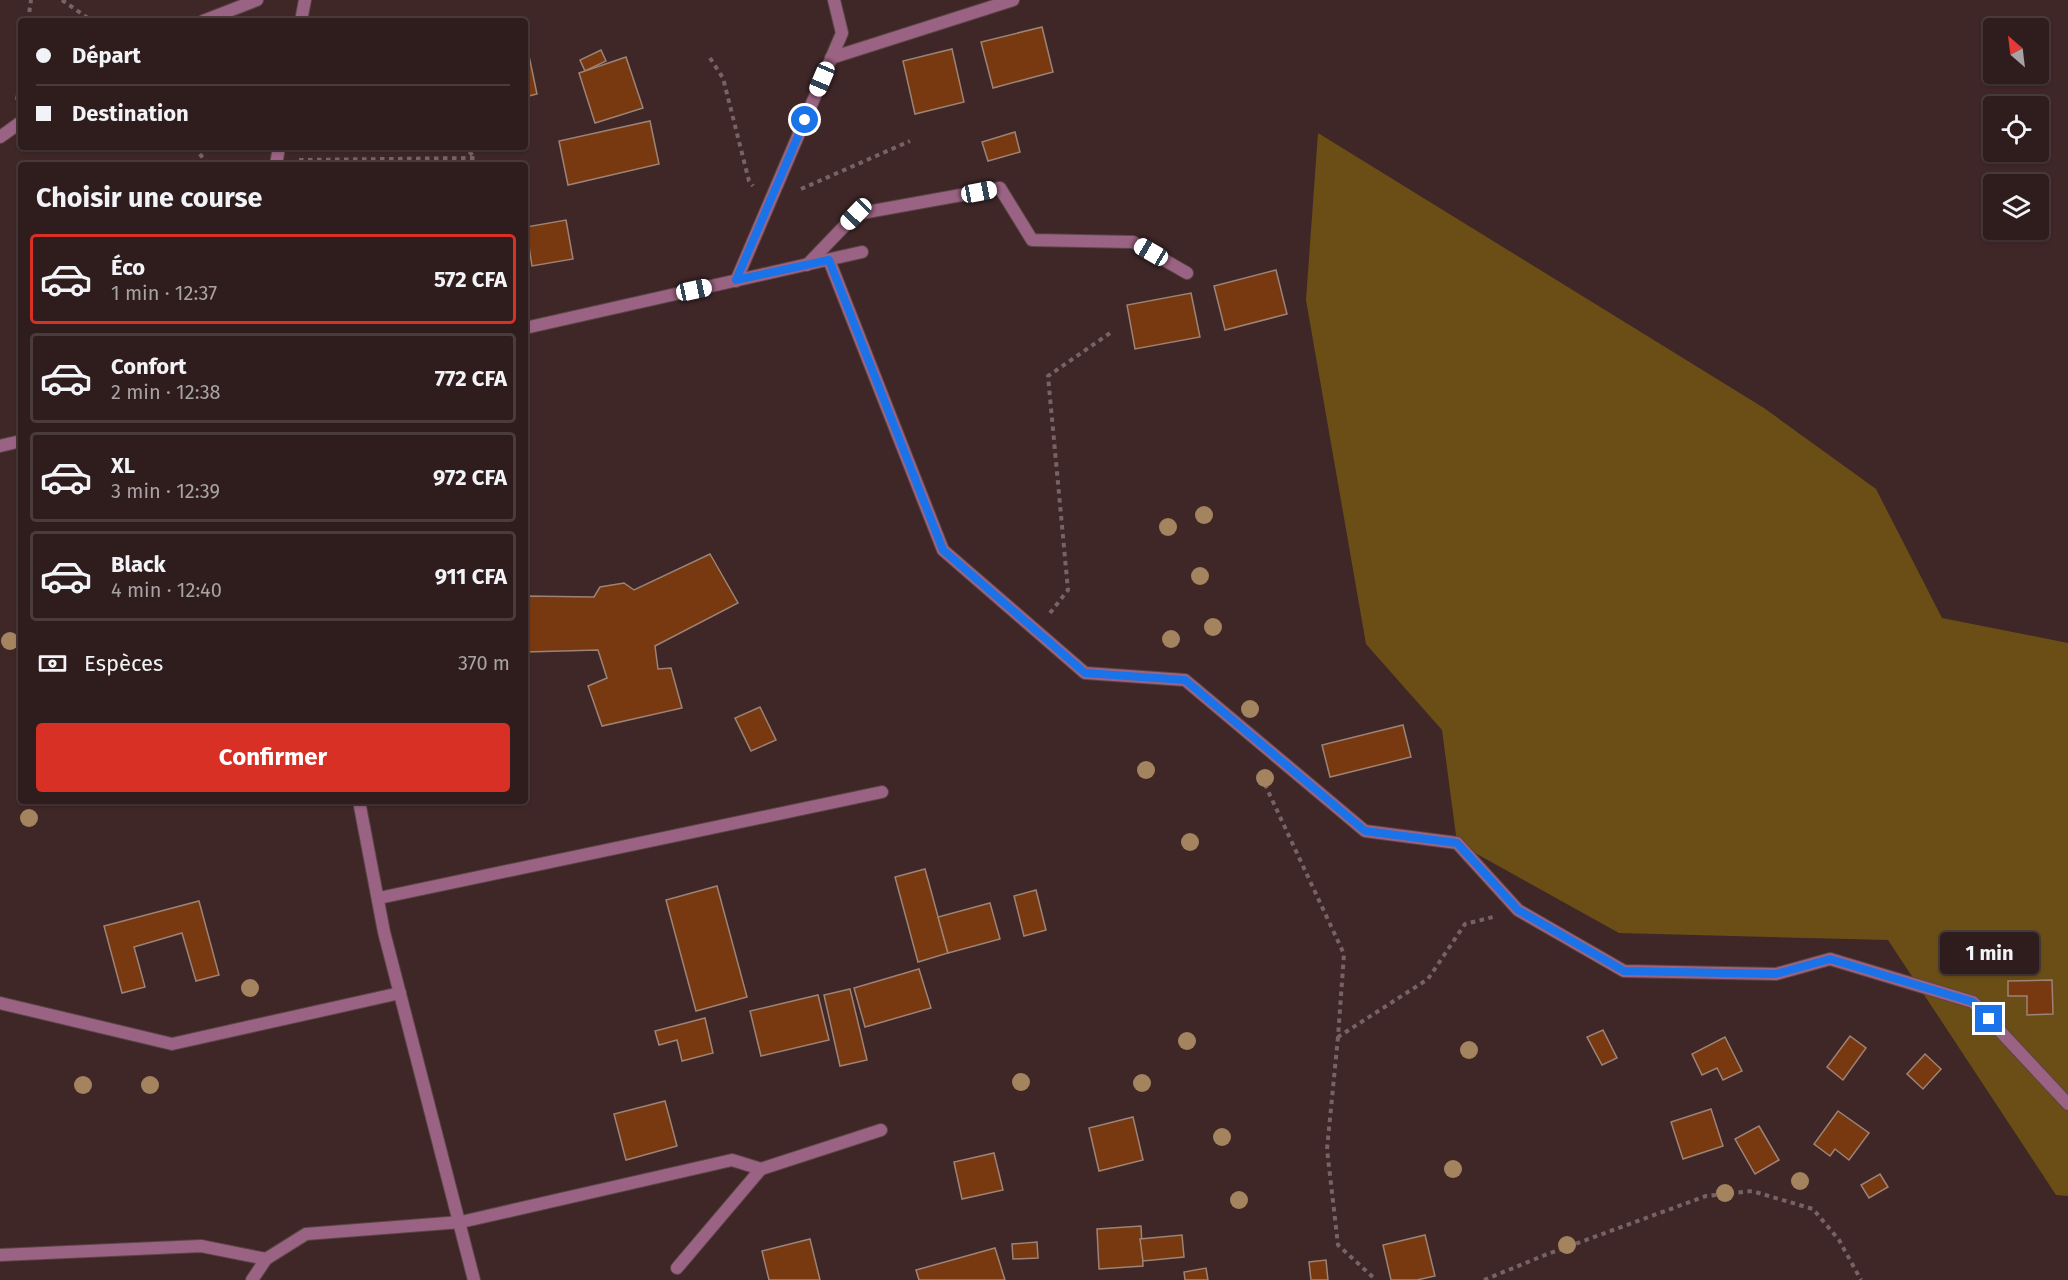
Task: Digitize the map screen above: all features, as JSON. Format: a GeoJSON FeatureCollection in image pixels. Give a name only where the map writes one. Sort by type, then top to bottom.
{"type":"FeatureCollection","features":[{"type":"Feature","properties":{"kind":"street"},"geometry":{"type":"LineString","coordinates":[[211,18],[257,0]]}},
{"type":"Feature","properties":{"kind":"street"},"geometry":{"type":"LineString","coordinates":[[301,18],[304,0]]}},
{"type":"Feature","properties":{"kind":"street"},"geometry":{"type":"LineString","coordinates":[[736,280],[842,33],[834,0]]}},
{"type":"Feature","properties":{"kind":"street"},"geometry":{"type":"LineString","coordinates":[[831,58],[1013,0]]}},
{"type":"Feature","properties":{"kind":"street"},"geometry":{"type":"LineString","coordinates":[[0,137],[18,124]]}},
{"type":"Feature","properties":{"kind":"street"},"geometry":{"type":"LineString","coordinates":[[807,265],[856,214],[1000,188],[1032,240],[1133,242],[1187,273]]}},
{"type":"Feature","properties":{"kind":"street"},"geometry":{"type":"LineString","coordinates":[[528,327],[862,252]]}},
{"type":"Feature","properties":{"kind":"street"},"geometry":{"type":"LineString","coordinates":[[829,260],[943,550],[1085,673],[1185,680],[1365,831],[1457,843],[1518,910],[1624,971],[1776,974],[1830,959],[1973,1002],[2068,1104]]}},
{"type":"Feature","properties":{"kind":"street"},"geometry":{"type":"LineString","coordinates":[[0,446],[18,442]]}},
{"type":"Feature","properties":{"kind":"street"},"geometry":{"type":"LineString","coordinates":[[379,898],[882,792]]}},
{"type":"Feature","properties":{"kind":"street"},"geometry":{"type":"LineString","coordinates":[[360,804],[400,993],[461,1222],[474,1280]]}},
{"type":"Feature","properties":{"kind":"street"},"geometry":{"type":"LineString","coordinates":[[0,1002],[172,1044],[400,993]]}},
{"type":"Feature","properties":{"kind":"street"},"geometry":{"type":"LineString","coordinates":[[677,1268],[761,1169],[881,1130]]}},
{"type":"Feature","properties":{"kind":"street"},"geometry":{"type":"LineString","coordinates":[[252,1280],[266,1258],[306,1234],[461,1222],[732,1160],[761,1169]]}},
{"type":"Feature","properties":{"kind":"street"},"geometry":{"type":"LineString","coordinates":[[0,1255],[201,1246],[266,1258]]}},
{"type":"Feature","properties":{"kind":"path"},"geometry":{"type":"LineString","coordinates":[[28,18],[31,0]]}},
{"type":"Feature","properties":{"kind":"path"},"geometry":{"type":"LineString","coordinates":[[62,0],[88,18]]}},
{"type":"Feature","properties":{"kind":"path"},"geometry":{"type":"LineString","coordinates":[[710,58],[723,78],[749,181],[770,203],[910,141]]}},
{"type":"Feature","properties":{"kind":"path"},"geometry":{"type":"LineString","coordinates":[[197,150],[207,162]]}},
{"type":"Feature","properties":{"kind":"path"},"geometry":{"type":"LineString","coordinates":[[316,162],[475,158],[468,150]]}},
{"type":"Feature","properties":{"kind":"path"},"geometry":{"type":"LineString","coordinates":[[1036,631],[1068,590],[1048,376],[1113,331]]}},
{"type":"Feature","properties":{"kind":"path"},"geometry":{"type":"LineString","coordinates":[[1258,769],[1344,954],[1327,1149],[1338,1245],[1376,1280]]}},
{"type":"Feature","properties":{"kind":"path"},"geometry":{"type":"LineString","coordinates":[[1338,1037],[1428,979],[1465,924],[1518,910]]}},
{"type":"Feature","properties":{"kind":"path"},"geometry":{"type":"LineString","coordinates":[[1484,1280],[1706,1196],[1752,1191],[1813,1209],[1839,1240],[1861,1280]]}},
{"type":"Feature","properties":{"kind":"shaded area"},"geometry":{"type":"Polygon","coordinates":[[[1318,133],[1764,408],[1876,489],[1942,618],[2068,643],[2068,1196],[2056,1195],[1888,940],[1619,933],[1457,843],[1442,730],[1366,644],[1306,300],[1318,133]]]}},
{"type":"Feature","properties":{"kind":"building"},"geometry":{"type":"Polygon","coordinates":[[[1042,27],[1053,72],[993,88],[981,42],[1042,27]]]}},
{"type":"Feature","properties":{"kind":"building"},"geometry":{"type":"Polygon","coordinates":[[[952,49],[964,102],[915,114],[903,61],[952,49]]]}},
{"type":"Feature","properties":{"kind":"building"},"geometry":{"type":"Polygon","coordinates":[[[601,50],[606,61],[585,71],[580,60],[601,50]]]}},
{"type":"Feature","properties":{"kind":"building"},"geometry":{"type":"Polygon","coordinates":[[[528,51],[537,94],[528,96],[528,51]]]}},
{"type":"Feature","properties":{"kind":"building"},"geometry":{"type":"Polygon","coordinates":[[[626,57],[643,108],[595,123],[579,73],[626,57]]]}},
{"type":"Feature","properties":{"kind":"building"},"geometry":{"type":"Polygon","coordinates":[[[650,121],[659,164],[568,185],[559,141],[650,121]]]}},
{"type":"Feature","properties":{"kind":"building"},"geometry":{"type":"Polygon","coordinates":[[[1015,132],[1020,152],[988,161],[982,142],[1015,132]]]}},
{"type":"Feature","properties":{"kind":"building"},"geometry":{"type":"Polygon","coordinates":[[[566,220],[573,259],[532,266],[528,227],[566,220]]]}},
{"type":"Feature","properties":{"kind":"building"},"geometry":{"type":"Polygon","coordinates":[[[1276,270],[1287,314],[1225,330],[1214,286],[1276,270]]]}},
{"type":"Feature","properties":{"kind":"building"},"geometry":{"type":"Polygon","coordinates":[[[1191,293],[1200,337],[1135,349],[1127,305],[1191,293]]]}},
{"type":"Feature","properties":{"kind":"building"},"geometry":{"type":"Polygon","coordinates":[[[710,554],[738,603],[655,646],[658,669],[671,668],[682,708],[602,726],[588,686],[607,678],[598,650],[528,652],[528,596],[594,597],[600,587],[624,583],[634,590],[710,554]]]}},
{"type":"Feature","properties":{"kind":"building"},"geometry":{"type":"Polygon","coordinates":[[[760,707],[776,740],[751,751],[735,718],[760,707]]]}},
{"type":"Feature","properties":{"kind":"building"},"geometry":{"type":"Polygon","coordinates":[[[1403,725],[1411,757],[1330,777],[1322,745],[1403,725]]]}},
{"type":"Feature","properties":{"kind":"building"},"geometry":{"type":"Polygon","coordinates":[[[925,869],[948,953],[918,962],[895,877],[925,869]]]}},
{"type":"Feature","properties":{"kind":"building"},"geometry":{"type":"Polygon","coordinates":[[[717,886],[747,997],[696,1011],[666,900],[717,886]]]}},
{"type":"Feature","properties":{"kind":"building"},"geometry":{"type":"Polygon","coordinates":[[[1036,890],[1046,930],[1024,936],[1014,896],[1036,890]]]}},
{"type":"Feature","properties":{"kind":"building"},"geometry":{"type":"Polygon","coordinates":[[[199,901],[219,975],[196,981],[182,933],[134,947],[145,987],[122,993],[104,926],[199,901]]]}},
{"type":"Feature","properties":{"kind":"building"},"geometry":{"type":"Polygon","coordinates":[[[990,903],[1000,939],[948,953],[938,917],[990,903]]]}},
{"type":"Feature","properties":{"kind":"building"},"geometry":{"type":"Polygon","coordinates":[[[919,969],[931,1008],[865,1027],[854,988],[919,969]]]}},
{"type":"Feature","properties":{"kind":"building"},"geometry":{"type":"Polygon","coordinates":[[[2052,980],[2053,1014],[2027,1015],[2027,996],[2008,996],[2008,981],[2052,980]]]}},
{"type":"Feature","properties":{"kind":"building"},"geometry":{"type":"Polygon","coordinates":[[[850,989],[867,1060],[840,1066],[824,995],[850,989]]]}},
{"type":"Feature","properties":{"kind":"building"},"geometry":{"type":"Polygon","coordinates":[[[818,995],[829,1040],[761,1056],[750,1011],[818,995]]]}},
{"type":"Feature","properties":{"kind":"building"},"geometry":{"type":"Polygon","coordinates":[[[705,1018],[713,1053],[682,1061],[677,1040],[659,1045],[655,1031],[705,1018]]]}},
{"type":"Feature","properties":{"kind":"building"},"geometry":{"type":"Polygon","coordinates":[[[1603,1030],[1617,1058],[1602,1065],[1587,1037],[1603,1030]]]}},
{"type":"Feature","properties":{"kind":"building"},"geometry":{"type":"Polygon","coordinates":[[[1850,1036],[1866,1048],[1843,1080],[1827,1067],[1850,1036]]]}},
{"type":"Feature","properties":{"kind":"building"},"geometry":{"type":"Polygon","coordinates":[[[1725,1037],[1742,1071],[1723,1080],[1717,1068],[1702,1075],[1692,1054],[1725,1037]]]}},
{"type":"Feature","properties":{"kind":"building"},"geometry":{"type":"Polygon","coordinates":[[[1925,1054],[1941,1069],[1923,1089],[1907,1074],[1925,1054]]]}},
{"type":"Feature","properties":{"kind":"building"},"geometry":{"type":"Polygon","coordinates":[[[665,1101],[677,1146],[626,1160],[614,1114],[665,1101]]]}},
{"type":"Feature","properties":{"kind":"building"},"geometry":{"type":"Polygon","coordinates":[[[1711,1109],[1723,1146],[1683,1159],[1671,1122],[1711,1109]]]}},
{"type":"Feature","properties":{"kind":"building"},"geometry":{"type":"Polygon","coordinates":[[[1838,1111],[1869,1133],[1849,1160],[1835,1149],[1830,1156],[1814,1144],[1838,1111]]]}},
{"type":"Feature","properties":{"kind":"building"},"geometry":{"type":"Polygon","coordinates":[[[1133,1117],[1143,1160],[1099,1171],[1089,1128],[1133,1117]]]}},
{"type":"Feature","properties":{"kind":"building"},"geometry":{"type":"Polygon","coordinates":[[[1759,1126],[1779,1160],[1755,1174],[1735,1139],[1759,1126]]]}},
{"type":"Feature","properties":{"kind":"building"},"geometry":{"type":"Polygon","coordinates":[[[994,1153],[1003,1190],[962,1199],[954,1162],[994,1153]]]}},
{"type":"Feature","properties":{"kind":"building"},"geometry":{"type":"Polygon","coordinates":[[[1880,1174],[1888,1187],[1869,1198],[1861,1185],[1880,1174]]]}},
{"type":"Feature","properties":{"kind":"building"},"geometry":{"type":"Polygon","coordinates":[[[1141,1226],[1143,1266],[1099,1269],[1097,1229],[1141,1226]]]}},
{"type":"Feature","properties":{"kind":"building"},"geometry":{"type":"Polygon","coordinates":[[[1182,1235],[1184,1257],[1143,1261],[1140,1239],[1182,1235]]]}},
{"type":"Feature","properties":{"kind":"building"},"geometry":{"type":"Polygon","coordinates":[[[1425,1235],[1435,1276],[1417,1280],[1391,1280],[1383,1245],[1425,1235]]]}},
{"type":"Feature","properties":{"kind":"building"},"geometry":{"type":"Polygon","coordinates":[[[810,1239],[820,1280],[769,1280],[762,1251],[810,1239]]]}},
{"type":"Feature","properties":{"kind":"building"},"geometry":{"type":"Polygon","coordinates":[[[1037,1242],[1038,1258],[1013,1259],[1012,1244],[1037,1242]]]}},
{"type":"Feature","properties":{"kind":"building"},"geometry":{"type":"Polygon","coordinates":[[[995,1248],[1005,1280],[919,1280],[916,1270],[995,1248]]]}},
{"type":"Feature","properties":{"kind":"building"},"geometry":{"type":"Polygon","coordinates":[[[1326,1260],[1328,1280],[1311,1280],[1309,1262],[1326,1260]]]}},
{"type":"Feature","properties":{"kind":"building"},"geometry":{"type":"Polygon","coordinates":[[[1206,1268],[1208,1280],[1185,1280],[1184,1272],[1206,1268]]]}},
{"type":"Feature","properties":{"kind":"route"},"geometry":{"type":"LineString","coordinates":[[805,120],[736,280],[829,260],[943,550],[1085,673],[1185,680],[1365,831],[1457,843],[1518,910],[1624,971],[1776,974],[1830,959],[1973,1002],[1989,1019]]}}]}
